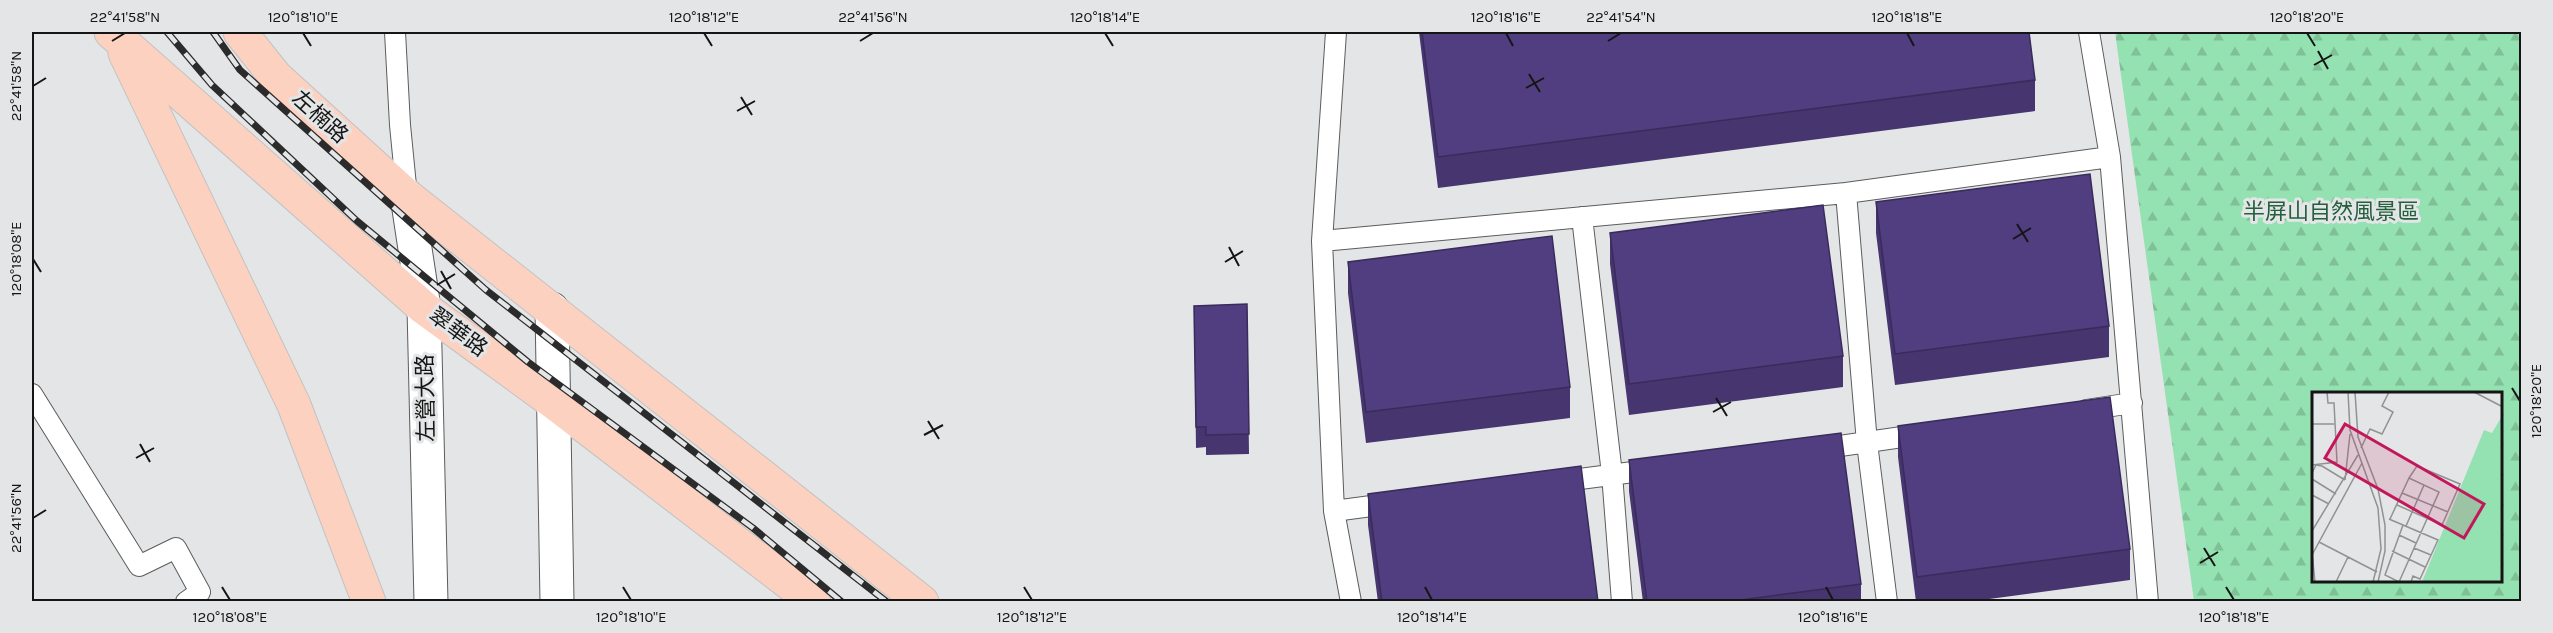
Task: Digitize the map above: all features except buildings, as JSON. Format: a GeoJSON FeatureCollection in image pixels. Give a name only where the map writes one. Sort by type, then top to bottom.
{"type":"FeatureCollection","features":[{"type":"Feature","properties":{"kind":"main road","name":"左楠路"},"geometry":{"type":"LineString","coordinates":[[240,32],[276,77],[407,196]]}},
{"type":"Feature","properties":{"kind":"main road"},"geometry":{"type":"LineString","coordinates":[[116,36],[294,405],[369,602]]}},
{"type":"Feature","properties":{"kind":"main road","name":"翠華路"},"geometry":{"type":"LineString","coordinates":[[116,36],[424,308],[553,402],[814,602]]}},
{"type":"Feature","properties":{"kind":"main road"},"geometry":{"type":"LineString","coordinates":[[407,196],[922,602]]}},
{"type":"Feature","properties":{"kind":"street","name":"左營大路"},"geometry":{"type":"LineString","coordinates":[[407,196],[424,308],[431,602]]}},
{"type":"Feature","properties":{"kind":"street"},"geometry":{"type":"LineString","coordinates":[[552,309],[557,602]]}},
{"type":"Feature","properties":{"kind":"lane"},"geometry":{"type":"LineString","coordinates":[[395,32],[400,125],[407,196]]}},
{"type":"Feature","properties":{"kind":"lane"},"geometry":{"type":"LineString","coordinates":[[1336,32],[1322,241],[1334,511],[1352,602]]}},
{"type":"Feature","properties":{"kind":"lane"},"geometry":{"type":"LineString","coordinates":[[2089,32],[2110,157],[2148,602]]}},
{"type":"Feature","properties":{"kind":"lane"},"geometry":{"type":"LineString","coordinates":[[1322,241],[1846,193],[2110,157]]}},
{"type":"Feature","properties":{"kind":"lane"},"geometry":{"type":"LineString","coordinates":[[1846,193],[1867,443],[1887,602]]}},
{"type":"Feature","properties":{"kind":"lane"},"geometry":{"type":"LineString","coordinates":[[1582,217],[1612,474],[1622,602]]}},
{"type":"Feature","properties":{"kind":"lane"},"geometry":{"type":"LineString","coordinates":[[32,394],[140,566],[176,548],[200,592],[186,602]]}},
{"type":"Feature","properties":{"kind":"lane"},"geometry":{"type":"LineString","coordinates":[[2063,413],[2132,403]]}},
{"type":"Feature","properties":{"kind":"lane"},"geometry":{"type":"LineString","coordinates":[[1797,451],[1947,431]]}},
{"type":"Feature","properties":{"kind":"lane"},"geometry":{"type":"LineString","coordinates":[[1543,483],[1670,467]]}},
{"type":"Feature","properties":{"kind":"lane"},"geometry":{"type":"LineString","coordinates":[[1334,511],[1415,500]]}},
{"type":"Feature","properties":{"kind":"green space","name":"半屏山自然風景區"},"geometry":{"type":"Polygon","coordinates":[[[2115,32],[2521,32],[2521,601],[2194,601],[2115,32]]]}},
{"type":"Feature","properties":{"kind":"railway"},"geometry":{"type":"LineString","coordinates":[[167,32],[212,85],[357,221],[528,362],[753,528],[842,602]]}},
{"type":"Feature","properties":{"kind":"railway"},"geometry":{"type":"LineString","coordinates":[[213,32],[240,70],[486,290],[887,602]]}}]}
